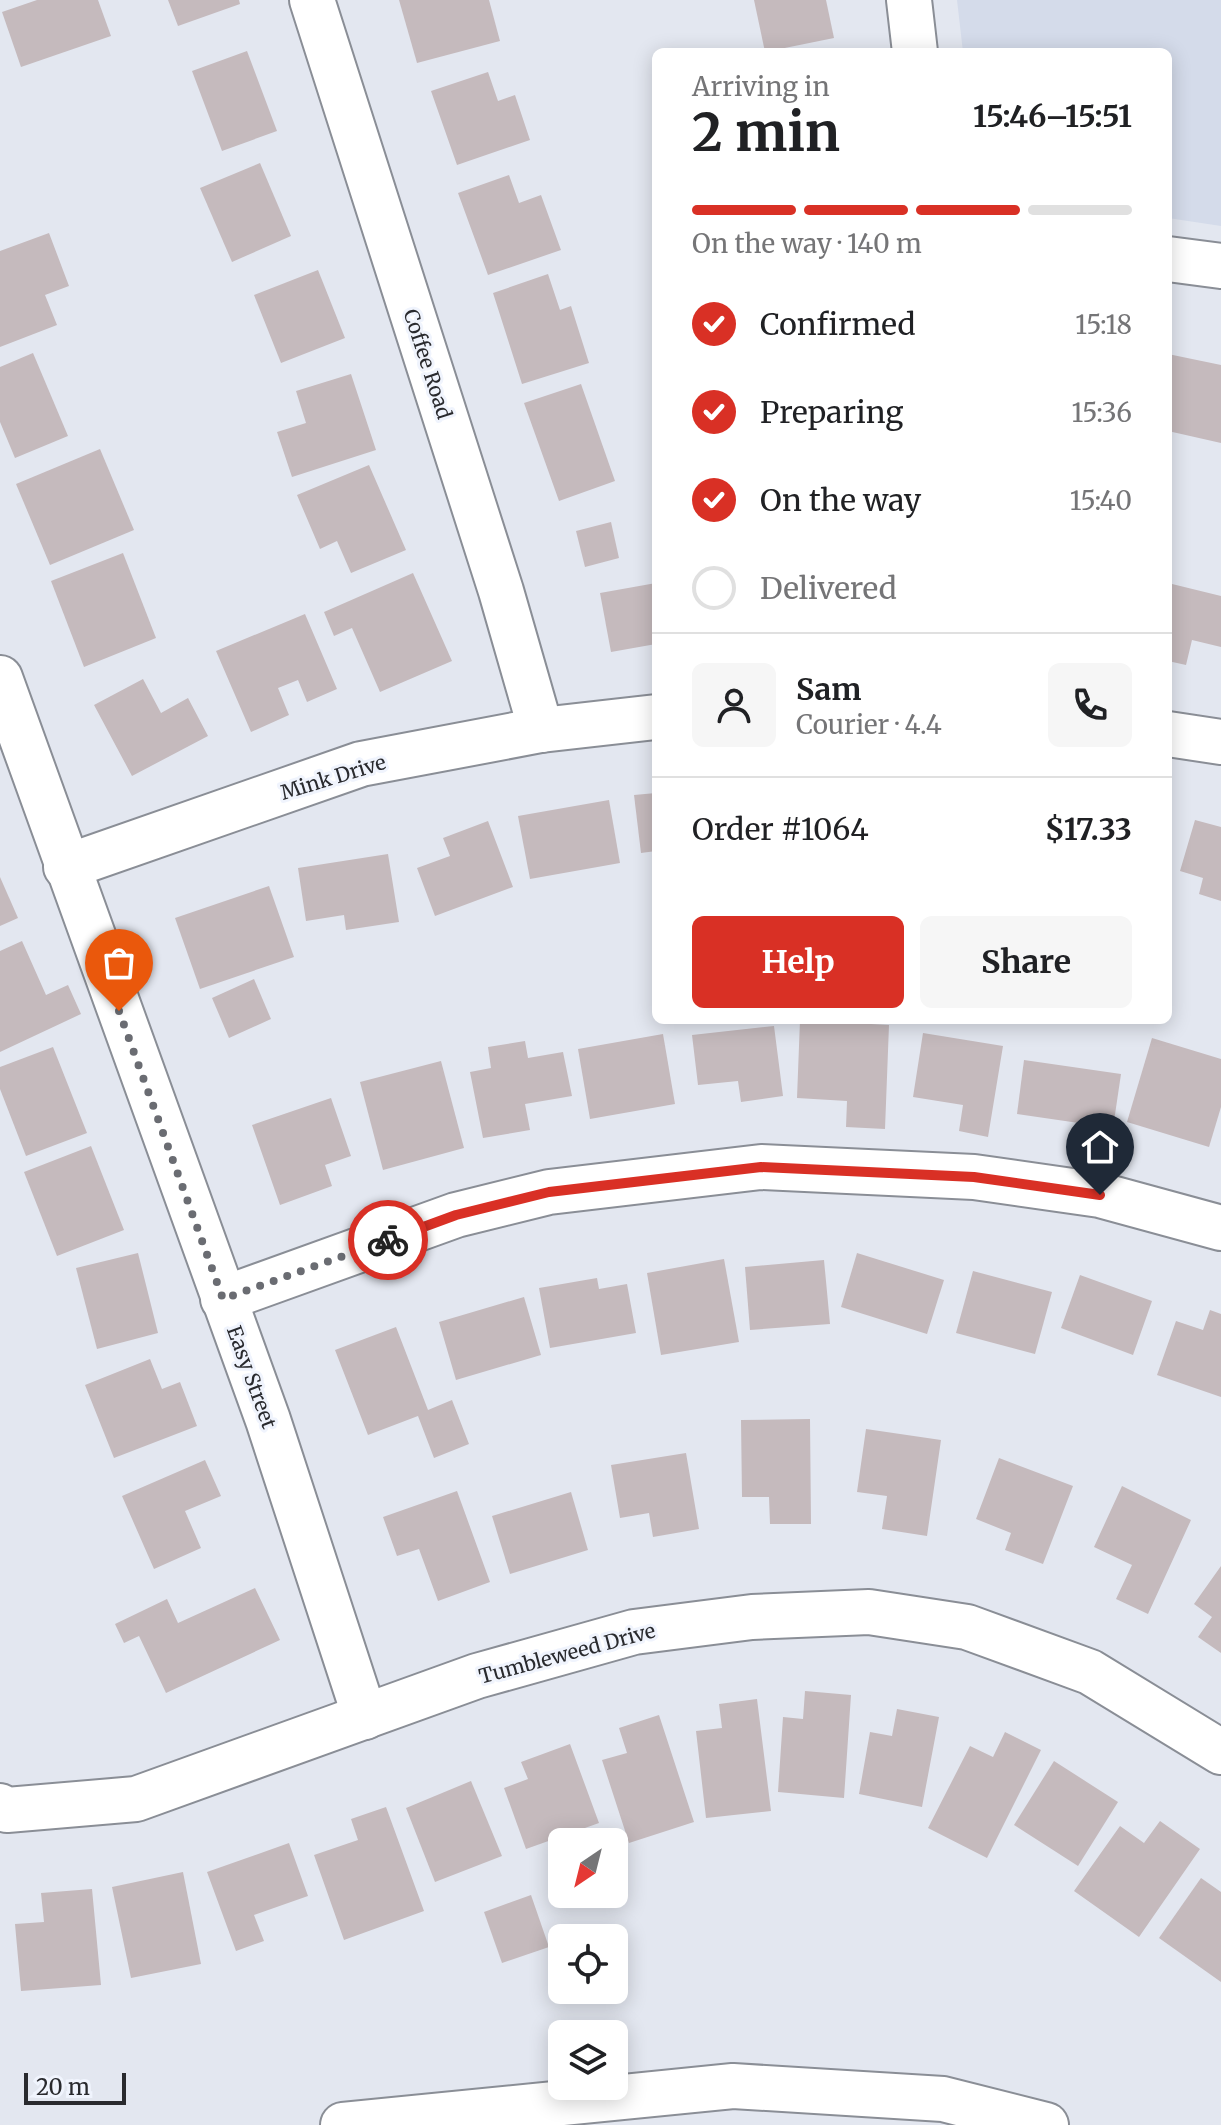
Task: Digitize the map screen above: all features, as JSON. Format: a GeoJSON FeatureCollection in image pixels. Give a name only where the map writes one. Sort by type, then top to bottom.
{"type":"FeatureCollection","features":[{"type":"Feature","properties":{"kind":"street","name":"Coffee Road"},"geometry":{"type":"LineString","coordinates":[[312,0],[501,591],[541,730]]}},
{"type":"Feature","properties":{"kind":"street"},"geometry":{"type":"LineString","coordinates":[[909,0],[915,48]]}},
{"type":"Feature","properties":{"kind":"street"},"geometry":{"type":"LineString","coordinates":[[1172,260],[1221,266]]}},
{"type":"Feature","properties":{"kind":"street","name":"Easy Street"},"geometry":{"type":"LineString","coordinates":[[0,678],[268,1420],[365,1717]]}},
{"type":"Feature","properties":{"kind":"street","name":"Mink Drive"},"geometry":{"type":"LineString","coordinates":[[66,867],[361,764],[541,730],[652,717]]}},
{"type":"Feature","properties":{"kind":"street"},"geometry":{"type":"LineString","coordinates":[[1172,735],[1221,742]]}},
{"type":"Feature","properties":{"kind":"street"},"geometry":{"type":"LineString","coordinates":[[223,1299],[456,1215],[536,1196],[761,1167],[974,1177],[1100,1195],[1221,1228]]}},
{"type":"Feature","properties":{"kind":"street","name":"Tumbleweed Drive"},"geometry":{"type":"LineString","coordinates":[[0,1806],[7,1810],[136,1799],[477,1676],[634,1632],[752,1617],[869,1612],[967,1627],[1090,1672],[1221,1752]]}},
{"type":"Feature","properties":{"kind":"street"},"geometry":{"type":"LineString","coordinates":[[343,2125],[552,2113],[733,2086],[943,2099],[1046,2125]]}},
{"type":"Feature","properties":{"kind":"shaded area"},"geometry":{"type":"Polygon","coordinates":[[[957,0],[1221,0],[1221,226],[1172,219],[1172,48],[963,48],[957,0]]]}},
{"type":"Feature","properties":{"kind":"building"},"geometry":{"type":"Polygon","coordinates":[[[37,0],[98,0],[111,36],[21,67],[2,12],[37,0]]]}},
{"type":"Feature","properties":{"kind":"building"},"geometry":{"type":"Polygon","coordinates":[[[168,0],[239,0],[240,4],[178,26],[168,0]]]}},
{"type":"Feature","properties":{"kind":"building"},"geometry":{"type":"Polygon","coordinates":[[[399,0],[489,0],[500,41],[417,63],[399,0]]]}},
{"type":"Feature","properties":{"kind":"building"},"geometry":{"type":"Polygon","coordinates":[[[754,0],[826,0],[834,38],[785,48],[764,48],[754,0]]]}},
{"type":"Feature","properties":{"kind":"building"},"geometry":{"type":"Polygon","coordinates":[[[247,51],[277,131],[222,151],[192,71],[247,51]]]}},
{"type":"Feature","properties":{"kind":"building"},"geometry":{"type":"Polygon","coordinates":[[[488,72],[498,101],[515,95],[530,140],[457,165],[431,91],[488,72]]]}},
{"type":"Feature","properties":{"kind":"building"},"geometry":{"type":"Polygon","coordinates":[[[260,163],[291,236],[232,262],[200,188],[260,163]]]}},
{"type":"Feature","properties":{"kind":"building"},"geometry":{"type":"Polygon","coordinates":[[[509,175],[519,203],[541,195],[561,250],[488,275],[458,193],[509,175]]]}},
{"type":"Feature","properties":{"kind":"building"},"geometry":{"type":"Polygon","coordinates":[[[49,233],[69,286],[45,295],[57,325],[0,347],[0,251],[49,233]]]}},
{"type":"Feature","properties":{"kind":"building"},"geometry":{"type":"Polygon","coordinates":[[[318,270],[345,338],[281,363],[254,295],[318,270]]]}},
{"type":"Feature","properties":{"kind":"building"},"geometry":{"type":"Polygon","coordinates":[[[548,274],[560,310],[571,306],[589,363],[522,384],[493,293],[548,274]]]}},
{"type":"Feature","properties":{"kind":"building"},"geometry":{"type":"Polygon","coordinates":[[[33,353],[68,436],[15,458],[0,422],[0,367],[33,353]]]}},
{"type":"Feature","properties":{"kind":"building"},"geometry":{"type":"Polygon","coordinates":[[[1172,355],[1221,365],[1221,443],[1172,432],[1172,355]]]}},
{"type":"Feature","properties":{"kind":"building"},"geometry":{"type":"Polygon","coordinates":[[[351,374],[376,450],[292,477],[277,432],[306,423],[296,391],[351,374]]]}},
{"type":"Feature","properties":{"kind":"building"},"geometry":{"type":"Polygon","coordinates":[[[581,384],[615,481],[559,501],[524,403],[581,384]]]}},
{"type":"Feature","properties":{"kind":"building"},"geometry":{"type":"Polygon","coordinates":[[[100,449],[134,530],[50,565],[16,484],[100,449]]]}},
{"type":"Feature","properties":{"kind":"building"},"geometry":{"type":"Polygon","coordinates":[[[369,465],[406,550],[351,573],[337,541],[320,549],[297,495],[369,465]]]}},
{"type":"Feature","properties":{"kind":"building"},"geometry":{"type":"Polygon","coordinates":[[[611,522],[619,558],[585,567],[576,531],[611,522]]]}},
{"type":"Feature","properties":{"kind":"building"},"geometry":{"type":"Polygon","coordinates":[[[123,553],[156,638],[84,667],[51,581],[123,553]]]}},
{"type":"Feature","properties":{"kind":"building"},"geometry":{"type":"Polygon","coordinates":[[[413,573],[452,661],[380,692],[352,628],[334,636],[324,612],[413,573]]]}},
{"type":"Feature","properties":{"kind":"building"},"geometry":{"type":"Polygon","coordinates":[[[652,584],[652,645],[611,652],[600,593],[652,584]]]}},
{"type":"Feature","properties":{"kind":"building"},"geometry":{"type":"Polygon","coordinates":[[[1172,584],[1221,596],[1221,647],[1192,640],[1186,665],[1172,662],[1172,584]]]}},
{"type":"Feature","properties":{"kind":"building"},"geometry":{"type":"Polygon","coordinates":[[[305,614],[337,689],[307,702],[298,680],[278,688],[289,715],[251,732],[216,651],[305,614]]]}},
{"type":"Feature","properties":{"kind":"building"},"geometry":{"type":"Polygon","coordinates":[[[143,679],[161,713],[188,698],[208,736],[132,776],[94,705],[143,679]]]}},
{"type":"Feature","properties":{"kind":"building"},"geometry":{"type":"Polygon","coordinates":[[[652,793],[652,852],[641,853],[634,795],[652,793]]]}},
{"type":"Feature","properties":{"kind":"building"},"geometry":{"type":"Polygon","coordinates":[[[609,800],[620,863],[530,879],[518,816],[609,800]]]}},
{"type":"Feature","properties":{"kind":"building"},"geometry":{"type":"Polygon","coordinates":[[[1195,820],[1221,827],[1221,901],[1199,894],[1203,878],[1180,871],[1195,820]]]}},
{"type":"Feature","properties":{"kind":"building"},"geometry":{"type":"Polygon","coordinates":[[[488,821],[513,887],[435,916],[417,868],[450,856],[443,838],[488,821]]]}},
{"type":"Feature","properties":{"kind":"building"},"geometry":{"type":"Polygon","coordinates":[[[388,854],[399,922],[346,930],[344,915],[306,921],[298,868],[388,854]]]}},
{"type":"Feature","properties":{"kind":"building"},"geometry":{"type":"Polygon","coordinates":[[[0,877],[18,918],[0,926],[0,877]]]}},
{"type":"Feature","properties":{"kind":"building"},"geometry":{"type":"Polygon","coordinates":[[[269,886],[294,957],[200,989],[175,918],[269,886]]]}},
{"type":"Feature","properties":{"kind":"building"},"geometry":{"type":"Polygon","coordinates":[[[22,941],[46,995],[68,985],[81,1014],[0,1052],[0,951],[22,941]]]}},
{"type":"Feature","properties":{"kind":"building"},"geometry":{"type":"Polygon","coordinates":[[[254,979],[271,1019],[229,1038],[212,998],[254,979]]]}},
{"type":"Feature","properties":{"kind":"building"},"geometry":{"type":"Polygon","coordinates":[[[800,1024],[889,1025],[885,1129],[846,1127],[847,1101],[797,1098],[800,1024]]]}},
{"type":"Feature","properties":{"kind":"building"},"geometry":{"type":"Polygon","coordinates":[[[774,1026],[783,1096],[741,1102],[738,1081],[698,1085],[692,1035],[774,1026]]]}},
{"type":"Feature","properties":{"kind":"building"},"geometry":{"type":"Polygon","coordinates":[[[923,1033],[1003,1046],[988,1137],[959,1131],[963,1105],[913,1097],[923,1033]]]}},
{"type":"Feature","properties":{"kind":"building"},"geometry":{"type":"Polygon","coordinates":[[[663,1034],[675,1104],[590,1119],[578,1049],[663,1034]]]}},
{"type":"Feature","properties":{"kind":"building"},"geometry":{"type":"Polygon","coordinates":[[[1152,1038],[1221,1059],[1221,1107],[1209,1147],[1127,1122],[1152,1038]]]}},
{"type":"Feature","properties":{"kind":"building"},"geometry":{"type":"Polygon","coordinates":[[[525,1041],[528,1058],[563,1052],[572,1096],[525,1104],[530,1130],[483,1138],[470,1072],[491,1068],[488,1047],[525,1041]]]}},
{"type":"Feature","properties":{"kind":"building"},"geometry":{"type":"Polygon","coordinates":[[[53,1047],[87,1133],[26,1156],[0,1089],[0,1067],[53,1047]]]}},
{"type":"Feature","properties":{"kind":"building"},"geometry":{"type":"Polygon","coordinates":[[[1024,1060],[1121,1074],[1113,1128],[1017,1114],[1024,1060]]]}},
{"type":"Feature","properties":{"kind":"building"},"geometry":{"type":"Polygon","coordinates":[[[441,1061],[464,1148],[383,1170],[360,1082],[441,1061]]]}},
{"type":"Feature","properties":{"kind":"building"},"geometry":{"type":"Polygon","coordinates":[[[331,1098],[351,1156],[325,1165],[332,1186],[280,1205],[252,1125],[331,1098]]]}},
{"type":"Feature","properties":{"kind":"building"},"geometry":{"type":"Polygon","coordinates":[[[91,1146],[124,1230],[57,1256],[24,1172],[91,1146]]]}},
{"type":"Feature","properties":{"kind":"building"},"geometry":{"type":"Polygon","coordinates":[[[138,1253],[158,1333],[97,1349],[76,1268],[138,1253]]]}},
{"type":"Feature","properties":{"kind":"building"},"geometry":{"type":"Polygon","coordinates":[[[857,1253],[944,1280],[927,1334],[841,1307],[857,1253]]]}},
{"type":"Feature","properties":{"kind":"building"},"geometry":{"type":"Polygon","coordinates":[[[724,1259],[739,1342],[661,1355],[647,1273],[724,1259]]]}},
{"type":"Feature","properties":{"kind":"building"},"geometry":{"type":"Polygon","coordinates":[[[824,1260],[830,1324],[750,1330],[745,1267],[824,1260]]]}},
{"type":"Feature","properties":{"kind":"building"},"geometry":{"type":"Polygon","coordinates":[[[973,1271],[1052,1292],[1035,1354],[956,1333],[973,1271]]]}},
{"type":"Feature","properties":{"kind":"building"},"geometry":{"type":"Polygon","coordinates":[[[1080,1275],[1152,1301],[1133,1355],[1061,1328],[1080,1275]]]}},
{"type":"Feature","properties":{"kind":"building"},"geometry":{"type":"Polygon","coordinates":[[[597,1278],[599,1289],[627,1284],[636,1333],[550,1348],[539,1288],[597,1278]]]}},
{"type":"Feature","properties":{"kind":"building"},"geometry":{"type":"Polygon","coordinates":[[[524,1297],[541,1355],[456,1380],[439,1322],[524,1297]]]}},
{"type":"Feature","properties":{"kind":"building"},"geometry":{"type":"Polygon","coordinates":[[[1210,1310],[1221,1314],[1221,1397],[1157,1375],[1176,1321],[1203,1330],[1210,1310]]]}},
{"type":"Feature","properties":{"kind":"building"},"geometry":{"type":"Polygon","coordinates":[[[396,1327],[428,1410],[452,1400],[469,1444],[434,1458],[418,1416],[368,1435],[335,1350],[396,1327]]]}},
{"type":"Feature","properties":{"kind":"building"},"geometry":{"type":"Polygon","coordinates":[[[150,1359],[162,1389],[180,1382],[197,1426],[114,1458],[85,1385],[150,1359]]]}},
{"type":"Feature","properties":{"kind":"building"},"geometry":{"type":"Polygon","coordinates":[[[810,1419],[811,1524],[770,1524],[769,1497],[742,1497],[741,1420],[810,1419]]]}},
{"type":"Feature","properties":{"kind":"building"},"geometry":{"type":"Polygon","coordinates":[[[866,1429],[941,1440],[927,1536],[882,1529],[887,1496],[857,1492],[866,1429]]]}},
{"type":"Feature","properties":{"kind":"building"},"geometry":{"type":"Polygon","coordinates":[[[686,1453],[699,1529],[653,1537],[649,1513],[620,1518],[611,1465],[686,1453]]]}},
{"type":"Feature","properties":{"kind":"building"},"geometry":{"type":"Polygon","coordinates":[[[999,1458],[1073,1486],[1043,1564],[1005,1550],[1011,1533],[976,1519],[999,1458]]]}},
{"type":"Feature","properties":{"kind":"building"},"geometry":{"type":"Polygon","coordinates":[[[205,1460],[221,1496],[185,1511],[201,1548],[154,1569],[122,1496],[205,1460]]]}},
{"type":"Feature","properties":{"kind":"building"},"geometry":{"type":"Polygon","coordinates":[[[1122,1486],[1191,1520],[1148,1614],[1116,1599],[1132,1565],[1094,1547],[1122,1486]]]}},
{"type":"Feature","properties":{"kind":"building"},"geometry":{"type":"Polygon","coordinates":[[[457,1491],[490,1582],[438,1601],[419,1549],[397,1556],[383,1517],[457,1491]]]}},
{"type":"Feature","properties":{"kind":"building"},"geometry":{"type":"Polygon","coordinates":[[[571,1492],[588,1550],[510,1574],[492,1516],[571,1492]]]}},
{"type":"Feature","properties":{"kind":"building"},"geometry":{"type":"Polygon","coordinates":[[[1221,1566],[1221,1653],[1198,1637],[1212,1617],[1194,1604],[1221,1566]]]}},
{"type":"Feature","properties":{"kind":"building"},"geometry":{"type":"Polygon","coordinates":[[[255,1588],[280,1640],[166,1693],[139,1636],[124,1643],[115,1624],[167,1599],[178,1623],[255,1588]]]}},
{"type":"Feature","properties":{"kind":"building"},"geometry":{"type":"Polygon","coordinates":[[[805,1691],[851,1695],[844,1798],[778,1792],[783,1717],[803,1719],[805,1691]]]}},
{"type":"Feature","properties":{"kind":"building"},"geometry":{"type":"Polygon","coordinates":[[[757,1699],[771,1811],[706,1818],[696,1731],[722,1728],[719,1704],[757,1699]]]}},
{"type":"Feature","properties":{"kind":"building"},"geometry":{"type":"Polygon","coordinates":[[[897,1709],[939,1717],[922,1807],[859,1794],[870,1732],[892,1736],[897,1709]]]}},
{"type":"Feature","properties":{"kind":"building"},"geometry":{"type":"Polygon","coordinates":[[[659,1715],[694,1822],[629,1843],[628,1828],[624,1828],[602,1760],[627,1753],[619,1728],[659,1715]]]}},
{"type":"Feature","properties":{"kind":"building"},"geometry":{"type":"Polygon","coordinates":[[[1005,1732],[1041,1750],[987,1858],[928,1828],[970,1746],[993,1757],[1005,1732]]]}},
{"type":"Feature","properties":{"kind":"building"},"geometry":{"type":"Polygon","coordinates":[[[570,1744],[599,1823],[585,1828],[548,1828],[548,1841],[526,1849],[504,1788],[528,1779],[521,1762],[570,1744]]]}},
{"type":"Feature","properties":{"kind":"building"},"geometry":{"type":"Polygon","coordinates":[[[1054,1761],[1118,1802],[1078,1866],[1014,1825],[1054,1761]]]}},
{"type":"Feature","properties":{"kind":"building"},"geometry":{"type":"Polygon","coordinates":[[[471,1781],[502,1856],[435,1882],[406,1808],[471,1781]]]}},
{"type":"Feature","properties":{"kind":"building"},"geometry":{"type":"Polygon","coordinates":[[[386,1807],[424,1911],[344,1940],[314,1855],[358,1840],[351,1819],[386,1807]]]}},
{"type":"Feature","properties":{"kind":"building"},"geometry":{"type":"Polygon","coordinates":[[[1160,1821],[1200,1849],[1139,1937],[1074,1891],[1120,1826],[1144,1843],[1160,1821]]]}},
{"type":"Feature","properties":{"kind":"building"},"geometry":{"type":"Polygon","coordinates":[[[289,1843],[308,1896],[254,1915],[264,1941],[236,1951],[207,1872],[289,1843]]]}},
{"type":"Feature","properties":{"kind":"building"},"geometry":{"type":"Polygon","coordinates":[[[183,1872],[201,1964],[131,1978],[112,1887],[183,1872]]]}},
{"type":"Feature","properties":{"kind":"building"},"geometry":{"type":"Polygon","coordinates":[[[1201,1878],[1221,1892],[1221,1982],[1159,1938],[1201,1878]]]}},
{"type":"Feature","properties":{"kind":"building"},"geometry":{"type":"Polygon","coordinates":[[[92,1889],[101,1985],[21,1991],[15,1924],[44,1922],[41,1893],[92,1889]]]}},
{"type":"Feature","properties":{"kind":"building"},"geometry":{"type":"Polygon","coordinates":[[[531,1895],[548,1947],[502,1963],[484,1912],[531,1895]]]}},
{"type":"Feature","properties":{"kind":"way so far"},"geometry":{"type":"LineString","coordinates":[[119,1011],[223,1299],[388,1240]]}},
{"type":"Feature","properties":{"kind":"route"},"geometry":{"type":"LineString","coordinates":[[388,1240],[456,1215],[549,1192],[761,1167],[974,1177],[1100,1195]]}}]}
